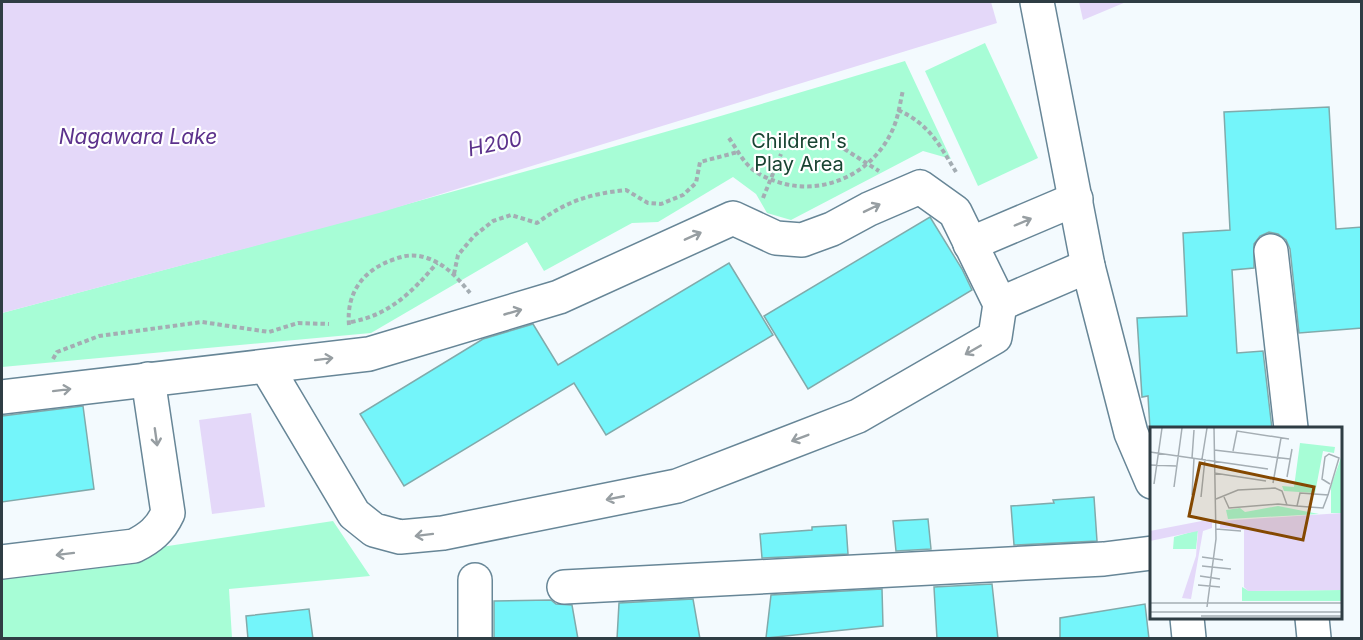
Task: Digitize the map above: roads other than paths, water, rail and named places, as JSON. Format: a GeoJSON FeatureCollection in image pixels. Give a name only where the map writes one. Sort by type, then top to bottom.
{"type":"FeatureCollection","features":[{"type":"Feature","properties":{"kind":"street"},"geometry":{"type":"LineString","coordinates":[[1037,2],[1088,266],[1131,433],[1150,477]]}},
{"type":"Feature","properties":{"kind":"street"},"geometry":{"type":"LineString","coordinates":[[17,395],[369,354],[559,297],[733,218],[776,238],[802,240],[832,229],[869,209],[920,187],[955,212],[1000,304],[995,337],[858,416],[677,486],[443,532],[400,537],[374,530],[354,514],[266,366]]}},
{"type":"Feature","properties":{"kind":"street"},"geometry":{"type":"LineString","coordinates":[[970,244],[1076,199]]}},
{"type":"Feature","properties":{"kind":"street"},"geometry":{"type":"LineString","coordinates":[[1271,251],[1291,427]]}},
{"type":"Feature","properties":{"kind":"street"},"geometry":{"type":"LineString","coordinates":[[1000,304],[1088,266]]}},
{"type":"Feature","properties":{"kind":"street"},"geometry":{"type":"LineString","coordinates":[[2,562],[134,546],[150,538],[162,526],[168,513],[148,379]]}},
{"type":"Feature","properties":{"kind":"street"},"geometry":{"type":"LineString","coordinates":[[564,587],[1104,559],[1150,553]]}},
{"type":"Feature","properties":{"kind":"street"},"geometry":{"type":"LineString","coordinates":[[475,580],[475,639]]}},
{"type":"Feature","properties":{"kind":"street"},"geometry":{"type":"LineString","coordinates":[[1187,619],[1189,639]]}},
{"type":"Feature","properties":{"kind":"street"},"geometry":{"type":"LineString","coordinates":[[1311,619],[1314,639]]}},
{"type":"Feature","properties":{"kind":"water","name":"Nagawara Lake"},"geometry":{"type":"Polygon","coordinates":[[[2,2],[991,2],[997,23],[379,213],[2,313],[2,2]]]}},
{"type":"Feature","properties":{"kind":"water"},"geometry":{"type":"Polygon","coordinates":[[[1079,2],[1126,2],[1083,20],[1079,2]]]}},
{"type":"Feature","properties":{"kind":"water"},"geometry":{"type":"Polygon","coordinates":[[[251,413],[265,507],[212,514],[199,420],[251,413]]]}},
{"type":"Feature","properties":{"kind":"park label","name":"Children's Play Area"},"geometry":{"type":"Point","coordinates":[799,152]}},
{"type":"Feature","properties":{"kind":"water label","name":"H200"},"geometry":{"type":"Point","coordinates":[495,144]}}]}
